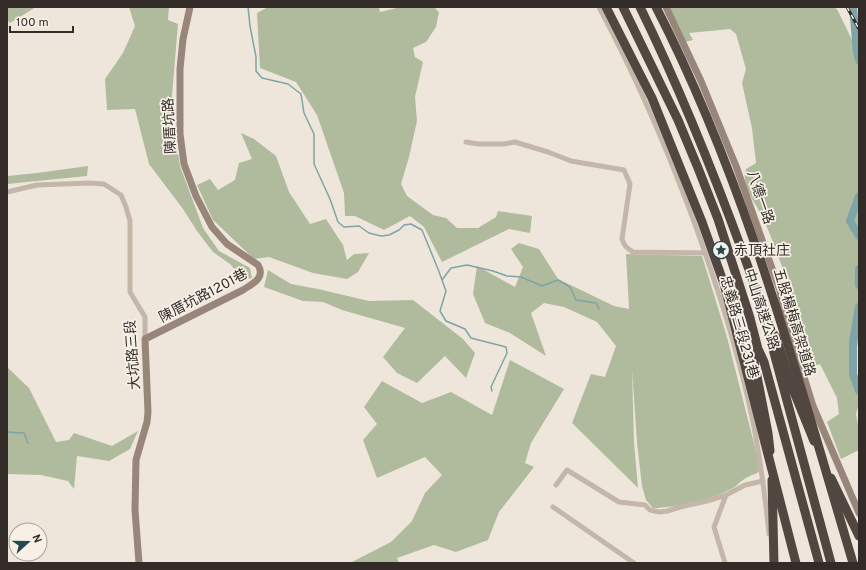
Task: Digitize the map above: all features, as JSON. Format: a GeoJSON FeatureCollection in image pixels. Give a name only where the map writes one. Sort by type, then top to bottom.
{"type":"FeatureCollection","features":[{"type":"Feature","properties":{"kind":"highway"},"geometry":{"type":"LineString","coordinates":[[606,7],[655,105],[702,222],[724,284],[796,563]]}},
{"type":"Feature","properties":{"kind":"highway","name":"中山高速公路"},"geometry":{"type":"LineString","coordinates":[[623,7],[675,113],[718,220],[750,318],[758,349],[764,362],[819,563]]}},
{"type":"Feature","properties":{"kind":"highway","name":"中山高速公路"},"geometry":{"type":"LineString","coordinates":[[640,7],[698,135],[744,255],[770,329],[770,338],[831,563]]}},
{"type":"Feature","properties":{"kind":"highway","name":"五股楊梅高架道路"},"geometry":{"type":"LineString","coordinates":[[656,7],[720,149],[764,270],[853,563]]}},
{"type":"Feature","properties":{"kind":"highway"},"geometry":{"type":"LineString","coordinates":[[770,329],[776,337],[792,387],[818,451],[859,536]]}},
{"type":"Feature","properties":{"kind":"highway"},"geometry":{"type":"LineString","coordinates":[[758,349],[754,361],[768,433],[773,501],[772,561]]}},
{"type":"Feature","properties":{"kind":"street","name":"陳厝坑路"},"geometry":{"type":"LineString","coordinates":[[190,7],[183,39],[180,70],[180,134],[184,164],[196,196],[212,227],[227,244],[258,265]]}},
{"type":"Feature","properties":{"kind":"street","name":"忠義路三段231巷"},"geometry":{"type":"LineString","coordinates":[[598,7],[635,78],[656,125],[705,253],[722,305],[752,417],[772,561]]}},
{"type":"Feature","properties":{"kind":"street","name":"八德一路"},"geometry":{"type":"LineString","coordinates":[[666,7],[724,133],[780,291],[787,327],[813,406],[859,513]]}},
{"type":"Feature","properties":{"kind":"street"},"geometry":{"type":"LineString","coordinates":[[466,142],[478,144],[504,144],[514,142],[548,152],[571,161],[624,170],[630,184],[622,239],[624,245],[633,252],[705,253]]}},
{"type":"Feature","properties":{"kind":"street","name":"大坑路三段"},"geometry":{"type":"LineString","coordinates":[[7,192],[37,185],[89,183],[104,184],[121,195],[126,207],[130,221],[130,292],[145,317],[148,412],[147,422],[136,460],[135,510],[139,563]]}},
{"type":"Feature","properties":{"kind":"street","name":"陳厝坑路1201巷"},"geometry":{"type":"LineString","coordinates":[[145,339],[253,284],[258,280],[260,274],[260,268],[258,265]]}},
{"type":"Feature","properties":{"kind":"street"},"geometry":{"type":"LineString","coordinates":[[556,486],[568,470],[619,502],[645,505],[650,510],[659,512],[697,504],[726,495],[745,485],[762,481]]}},
{"type":"Feature","properties":{"kind":"street"},"geometry":{"type":"LineString","coordinates":[[725,563],[714,527],[726,495]]}},
{"type":"Feature","properties":{"kind":"street"},"geometry":{"type":"LineString","coordinates":[[553,507],[634,563]]}},
{"type":"Feature","properties":{"kind":"green space"},"geometry":{"type":"Polygon","coordinates":[[[7,7],[36,7],[10,23],[7,20],[7,7]]]}},
{"type":"Feature","properties":{"kind":"green space"},"geometry":{"type":"Polygon","coordinates":[[[129,7],[169,7],[168,20],[178,24],[171,107],[180,166],[203,228],[219,251],[250,268],[252,278],[244,280],[230,264],[213,252],[149,164],[135,109],[107,110],[105,79],[123,53],[135,26],[129,7]]]}},
{"type":"Feature","properties":{"kind":"green space"},"geometry":{"type":"Polygon","coordinates":[[[268,7],[379,7],[380,12],[401,7],[434,7],[439,12],[436,27],[426,42],[413,48],[415,57],[423,62],[415,97],[417,121],[401,184],[407,196],[433,215],[446,218],[457,228],[478,228],[496,217],[498,211],[532,216],[530,233],[509,229],[442,262],[424,227],[410,216],[384,230],[355,216],[345,216],[344,193],[317,115],[296,82],[260,68],[257,13],[268,7]]]}},
{"type":"Feature","properties":{"kind":"green space"},"geometry":{"type":"Polygon","coordinates":[[[668,7],[833,7],[837,9],[852,40],[859,68],[859,338],[851,373],[859,389],[859,403],[856,414],[859,430],[859,450],[841,459],[827,422],[839,414],[837,398],[820,364],[811,367],[809,375],[790,323],[794,314],[794,307],[787,281],[766,224],[749,193],[745,181],[746,169],[756,163],[752,128],[742,83],[746,69],[736,34],[730,29],[689,33],[693,40],[685,42],[668,7]]]}},
{"type":"Feature","properties":{"kind":"green space"},"geometry":{"type":"Polygon","coordinates":[[[241,133],[254,139],[276,156],[289,192],[310,224],[326,219],[343,245],[347,260],[354,254],[369,253],[358,272],[347,279],[313,273],[269,257],[254,259],[213,220],[197,185],[210,179],[218,190],[235,180],[239,163],[252,159],[241,133]]]}},
{"type":"Feature","properties":{"kind":"green space"},"geometry":{"type":"Polygon","coordinates":[[[88,166],[87,176],[7,184],[7,176],[88,166]]]}},
{"type":"Feature","properties":{"kind":"green space"},"geometry":{"type":"Polygon","coordinates":[[[519,243],[539,249],[558,279],[614,306],[629,309],[626,254],[702,256],[727,337],[759,463],[759,471],[756,474],[744,479],[733,488],[715,496],[683,505],[653,508],[646,500],[642,486],[637,443],[632,369],[634,442],[638,488],[572,423],[591,374],[605,377],[616,346],[597,322],[564,307],[544,303],[531,313],[546,356],[510,333],[485,323],[473,294],[477,266],[515,287],[523,267],[511,249],[519,243]]]}},
{"type":"Feature","properties":{"kind":"green space"},"geometry":{"type":"Polygon","coordinates":[[[268,270],[291,284],[369,301],[413,300],[463,339],[475,353],[466,378],[445,356],[417,383],[397,373],[383,357],[405,328],[342,310],[323,302],[303,301],[264,287],[268,270]]]}},
{"type":"Feature","properties":{"kind":"green space"},"geometry":{"type":"Polygon","coordinates":[[[510,360],[564,389],[531,443],[525,463],[534,467],[499,512],[488,540],[456,552],[434,545],[397,558],[399,563],[350,563],[391,542],[412,521],[425,493],[442,475],[425,457],[377,478],[363,440],[377,424],[364,407],[382,381],[422,403],[451,392],[492,415],[510,360]]]}},
{"type":"Feature","properties":{"kind":"green space"},"geometry":{"type":"Polygon","coordinates":[[[7,367],[29,388],[56,442],[69,440],[74,433],[112,446],[138,431],[130,449],[109,461],[77,456],[74,489],[68,481],[41,475],[7,474],[7,367]]]}},
{"type":"Feature","properties":{"kind":"waterway"},"geometry":{"type":"LineString","coordinates":[[248,7],[256,57],[256,71],[262,78],[288,84],[301,94],[304,113],[314,134],[314,164],[330,199],[338,222],[344,227],[359,226],[369,233],[381,236],[389,235],[399,230],[404,225],[411,224],[422,230],[446,291],[440,311],[446,321],[465,329],[471,338],[506,347],[507,353],[491,387],[492,391]]}},
{"type":"Feature","properties":{"kind":"waterway"},"geometry":{"type":"LineString","coordinates":[[853,7],[859,60]]}},
{"type":"Feature","properties":{"kind":"waterway"},"geometry":{"type":"LineString","coordinates":[[859,196],[850,221],[859,236]]}},
{"type":"Feature","properties":{"kind":"waterway"},"geometry":{"type":"LineString","coordinates":[[442,280],[451,268],[467,265],[507,276],[521,277],[542,286],[558,280],[570,287],[576,300],[596,303],[599,309]]}},
{"type":"Feature","properties":{"kind":"waterway"},"geometry":{"type":"LineString","coordinates":[[859,269],[859,285]]}},
{"type":"Feature","properties":{"kind":"waterway"},"geometry":{"type":"LineString","coordinates":[[859,307],[853,342],[853,374],[859,391]]}},
{"type":"Feature","properties":{"kind":"waterway"},"geometry":{"type":"LineString","coordinates":[[7,432],[24,433],[28,443]]}},
{"type":"Feature","properties":{"kind":"railway"},"geometry":{"type":"LineString","coordinates":[[847,7],[859,29]]}},
{"type":"Feature","properties":{"kind":"place","name":"赤頂社庄"},"geometry":{"type":"Point","coordinates":[721,250]}}]}
